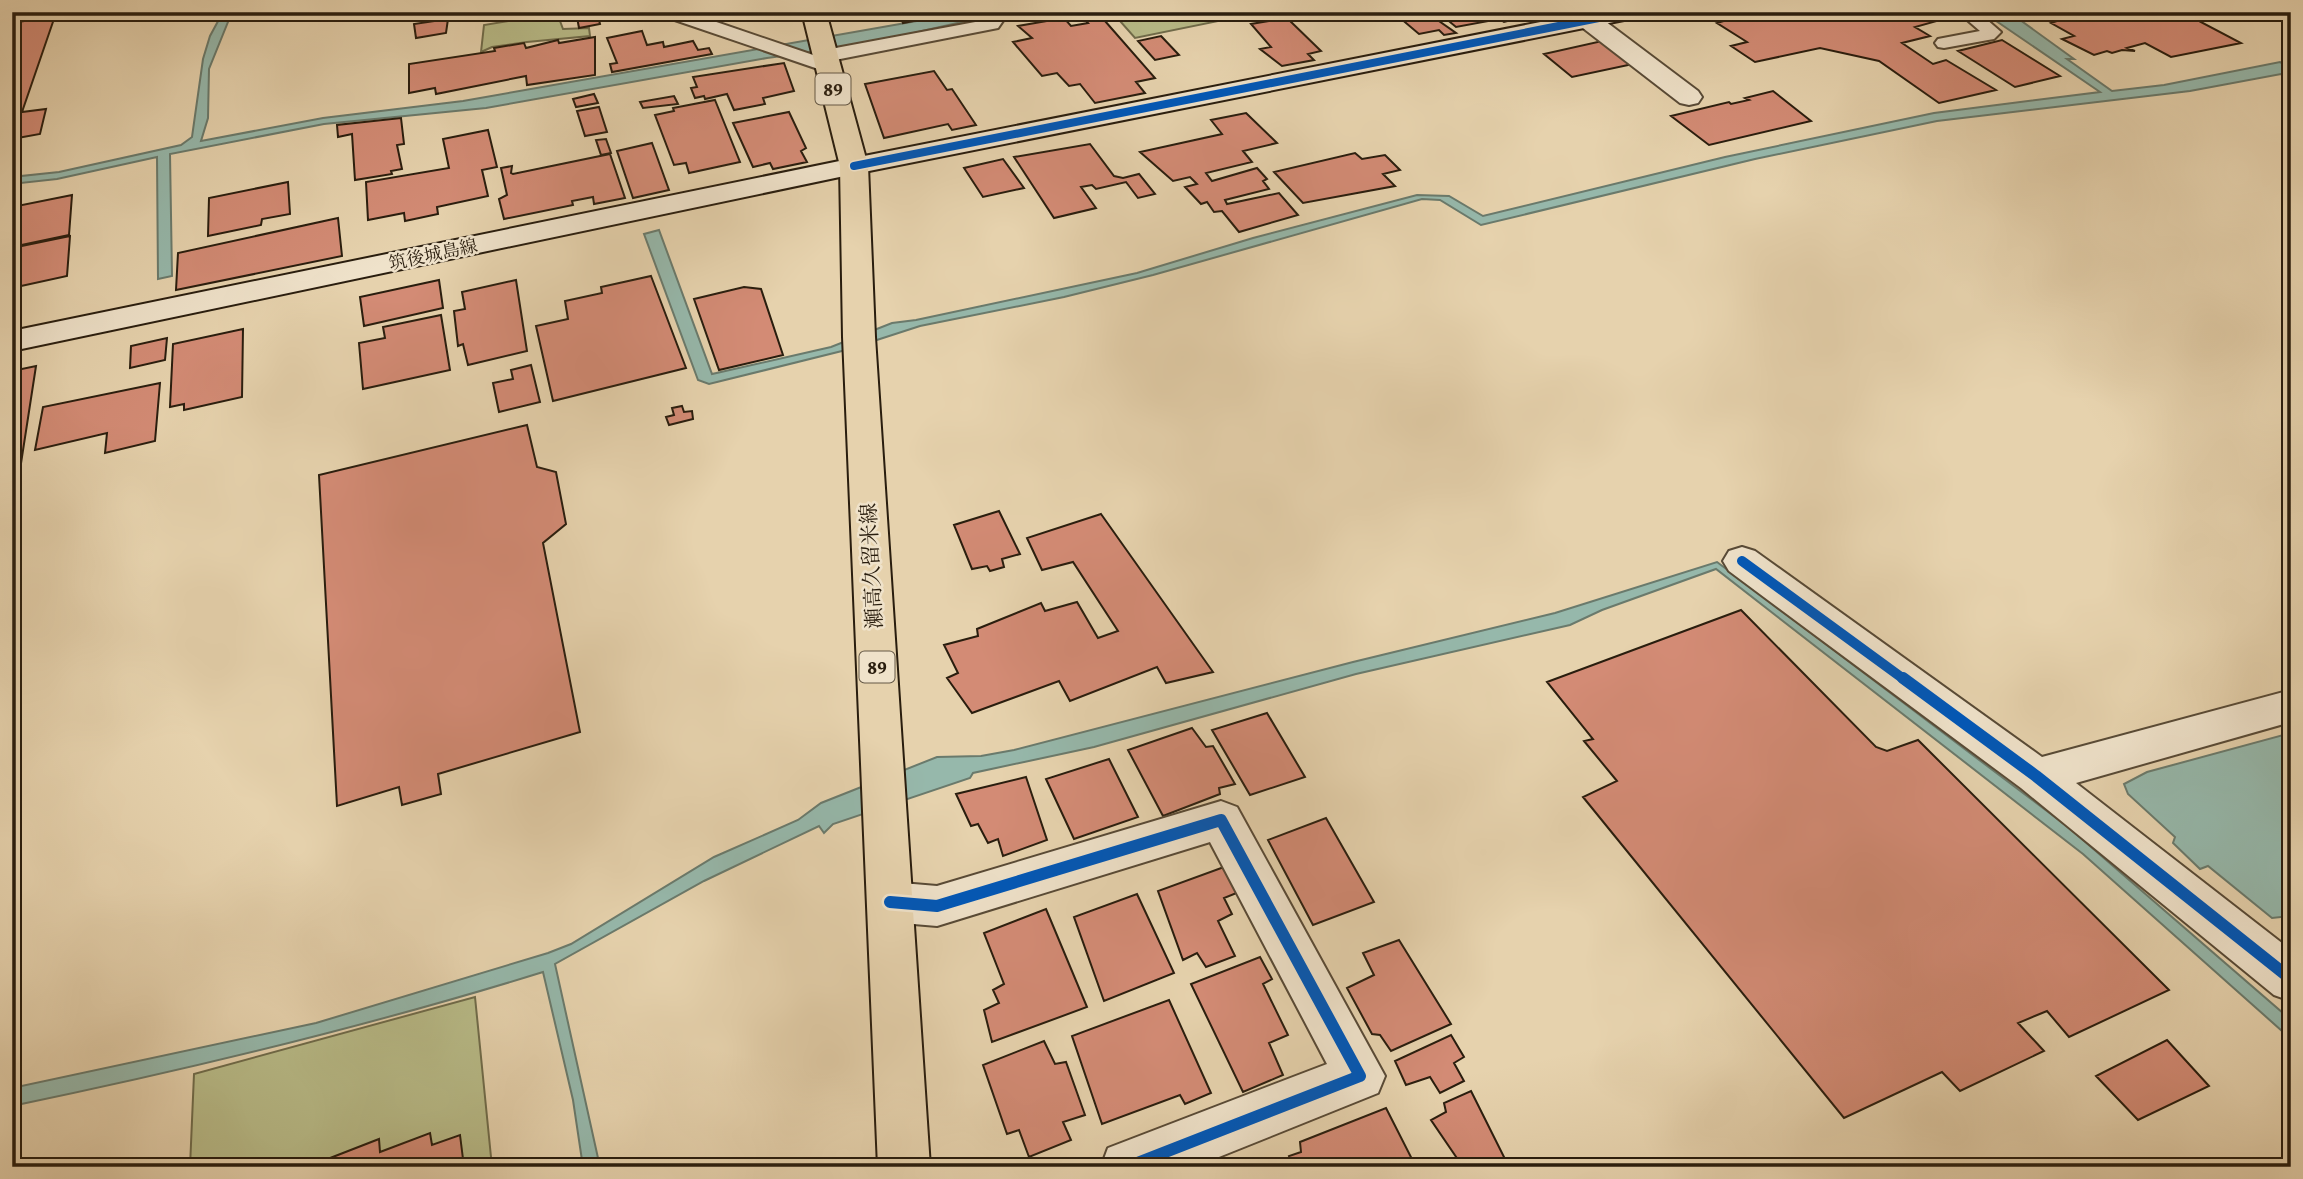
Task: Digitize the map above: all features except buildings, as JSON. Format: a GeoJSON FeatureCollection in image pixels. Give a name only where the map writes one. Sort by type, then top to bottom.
{"type":"FeatureCollection","features":[{"type":"Feature","properties":{"kind":"main road","name":"瀬高久留米線"},"geometry":{"type":"LineString","coordinates":[[814,12],[854,166],[859,337],[904,1167]]}},
{"type":"Feature","properties":{"kind":"street","name":"筑後城島線"},"geometry":{"type":"LineString","coordinates":[[12,341],[854,166],[1629,12]]}},
{"type":"Feature","properties":{"kind":"street"},"geometry":{"type":"LineString","coordinates":[[1588,20],[1689,97]]}},
{"type":"Feature","properties":{"kind":"street"},"geometry":{"type":"LineString","coordinates":[[1742,561],[2036,776],[2290,978]]}},
{"type":"Feature","properties":{"kind":"street"},"geometry":{"type":"LineString","coordinates":[[2036,776],[2291,706]]}},
{"type":"Feature","properties":{"kind":"street"},"geometry":{"type":"LineString","coordinates":[[890,902],[937,906],[1220,820],[1360,1076],[1127,1167]]}},
{"type":"Feature","properties":{"kind":"lane"},"geometry":{"type":"LineString","coordinates":[[669,12],[826,61],[992,24],[1000,12]]}},
{"type":"Feature","properties":{"kind":"lane"},"geometry":{"type":"LineString","coordinates":[[1944,43],[1992,32],[1967,12]]}},
{"type":"Feature","properties":{"kind":"green space"},"geometry":{"type":"Polygon","coordinates":[[[1112,12],[1239,12],[1243,16],[1135,38],[1112,12]]]}},
{"type":"Feature","properties":{"kind":"green space"},"geometry":{"type":"Polygon","coordinates":[[[557,13],[563,29],[589,28],[590,36],[492,47],[481,52],[484,25],[557,13]]]}},
{"type":"Feature","properties":{"kind":"green space"},"geometry":{"type":"Polygon","coordinates":[[[475,997],[492,1167],[190,1167],[194,1074],[475,997]]]}},
{"type":"Feature","properties":{"kind":"shaded area"},"geometry":{"type":"Polygon","coordinates":[[[223,12],[232,12],[209,69],[208,118],[201,141],[323,118],[463,101],[968,12],[1006,12],[856,46],[767,58],[486,108],[324,124],[170,154],[172,276],[158,279],[157,157],[57,179],[12,184],[12,177],[59,172],[181,145],[192,137],[203,59],[210,36],[223,12]]]}},
{"type":"Feature","properties":{"kind":"shaded area"},"geometry":{"type":"Polygon","coordinates":[[[1983,12],[2009,12],[2074,59],[2067,59],[2112,91],[2164,85],[2280,62],[2291,68],[2291,78],[2281,74],[2190,91],[1937,121],[1755,159],[1481,225],[1440,200],[1422,199],[1153,275],[1064,297],[920,326],[846,350],[709,384],[698,380],[644,234],[659,230],[712,374],[831,347],[892,323],[1137,273],[1253,238],[1417,195],[1449,196],[1483,216],[1725,157],[1934,113],[2100,92],[1983,12]]]}},
{"type":"Feature","properties":{"kind":"shaded area"},"geometry":{"type":"Polygon","coordinates":[[[1717,562],[2068,827],[2291,1020],[2291,1039],[2083,854],[1716,569],[1602,610],[1570,625],[1356,674],[1094,747],[973,773],[970,778],[833,824],[824,833],[819,826],[704,881],[555,964],[600,1167],[583,1167],[573,1100],[543,972],[412,1011],[279,1045],[12,1106],[12,1088],[316,1023],[548,953],[571,944],[714,857],[798,820],[821,803],[937,757],[981,756],[1014,750],[1555,613],[1717,562]]]}},
{"type":"Feature","properties":{"kind":"shaded area"},"geometry":{"type":"Polygon","coordinates":[[[2291,733],[2291,916],[2272,918],[2208,866],[2200,869],[2173,843],[2175,837],[2128,794],[2124,784],[2147,772],[2291,733]]]}},
{"type":"Feature","properties":{"kind":"cycle path"},"geometry":{"type":"LineString","coordinates":[[854,166],[1629,12]]}},
{"type":"Feature","properties":{"kind":"cycle path"},"geometry":{"type":"LineString","coordinates":[[1742,561],[2036,776],[2291,979]]}},
{"type":"Feature","properties":{"kind":"cycle path"},"geometry":{"type":"LineString","coordinates":[[890,902],[937,906],[1221,820],[1360,1076],[1127,1167]]}}]}
